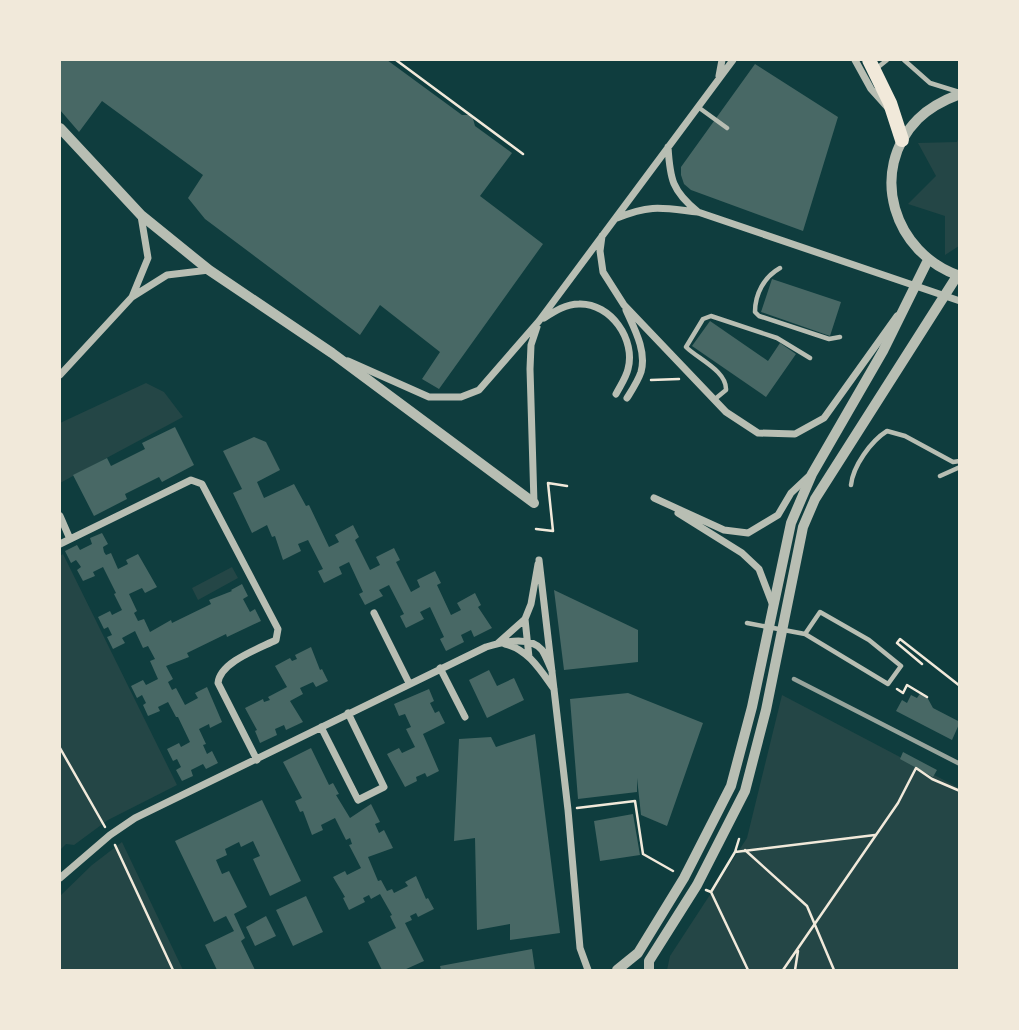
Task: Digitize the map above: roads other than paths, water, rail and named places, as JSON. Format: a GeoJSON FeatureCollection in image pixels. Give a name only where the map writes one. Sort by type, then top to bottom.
{"type":"FeatureCollection","features":[{"type":"Feature","properties":{"kind":"highway"},"geometry":{"type":"LineString","coordinates":[[872,65],[894,113],[902,140]]}},
{"type":"Feature","properties":{"kind":"street"},"geometry":{"type":"LineString","coordinates":[[719,77],[722,60]]}},
{"type":"Feature","properties":{"kind":"street"},"geometry":{"type":"LineString","coordinates":[[332,353],[429,397],[461,397],[479,390],[539,321],[733,60]]}},
{"type":"Feature","properties":{"kind":"street"},"geometry":{"type":"LineString","coordinates":[[855,60],[871,89],[894,113]]}},
{"type":"Feature","properties":{"kind":"street"},"geometry":{"type":"LineString","coordinates":[[649,971],[649,961],[697,885],[745,792],[766,710],[803,527],[815,499],[958,276],[928,260],[909,241],[892,205],[893,165],[902,140],[917,119],[938,103],[960,93]]}},
{"type":"Feature","properties":{"kind":"street"},"geometry":{"type":"LineString","coordinates":[[60,128],[141,215],[209,270],[332,353],[534,503]]}},
{"type":"Feature","properties":{"kind":"street"},"geometry":{"type":"LineString","coordinates":[[668,147],[673,184],[681,198],[698,212]]}},
{"type":"Feature","properties":{"kind":"street"},"geometry":{"type":"LineString","coordinates":[[616,218],[654,206],[698,212],[960,301]]}},
{"type":"Feature","properties":{"kind":"street"},"geometry":{"type":"LineString","coordinates":[[132,297],[148,258],[141,215]]}},
{"type":"Feature","properties":{"kind":"street"},"geometry":{"type":"LineString","coordinates":[[602,235],[600,251],[603,272],[624,305],[640,346],[642,363],[637,380],[627,398]]}},
{"type":"Feature","properties":{"kind":"street"},"geometry":{"type":"LineString","coordinates":[[617,971],[638,953],[684,878],[731,786],[752,707],[790,523],[812,474],[883,351],[928,260]]}},
{"type":"Feature","properties":{"kind":"street"},"geometry":{"type":"LineString","coordinates":[[60,375],[132,297],[167,275],[209,270]]}},
{"type":"Feature","properties":{"kind":"street"},"geometry":{"type":"LineString","coordinates":[[534,503],[530,369],[531,345],[539,321],[566,306],[578,303],[606,312],[622,331],[629,352],[626,376],[616,394]]}},
{"type":"Feature","properties":{"kind":"street"},"geometry":{"type":"LineString","coordinates":[[624,305],[726,412],[758,433],[795,434],[824,418],[904,307]]}},
{"type":"Feature","properties":{"kind":"street"},"geometry":{"type":"LineString","coordinates":[[772,603],[758,569],[742,553],[654,498],[724,530],[748,533],[778,515],[791,493],[812,474]]}},
{"type":"Feature","properties":{"kind":"street"},"geometry":{"type":"LineString","coordinates":[[60,544],[191,480],[202,484],[278,629],[276,640],[226,666],[218,677],[218,683],[257,760]]}},
{"type":"Feature","properties":{"kind":"street"},"geometry":{"type":"LineString","coordinates":[[60,516],[70,539]]}},
{"type":"Feature","properties":{"kind":"street"},"geometry":{"type":"LineString","coordinates":[[530,659],[525,619],[531,604],[539,560],[568,810],[580,948],[588,971]]}},
{"type":"Feature","properties":{"kind":"street"},"geometry":{"type":"LineString","coordinates":[[374,613],[409,684]]}},
{"type":"Feature","properties":{"kind":"street"},"geometry":{"type":"LineString","coordinates":[[60,877],[135,818],[440,668],[498,643],[525,619]]}},
{"type":"Feature","properties":{"kind":"street"},"geometry":{"type":"LineString","coordinates":[[498,643],[526,641],[540,648],[552,671]]}},
{"type":"Feature","properties":{"kind":"street"},"geometry":{"type":"LineString","coordinates":[[498,643],[510,645],[530,659],[554,690]]}},
{"type":"Feature","properties":{"kind":"street"},"geometry":{"type":"LineString","coordinates":[[440,668],[465,717]]}},
{"type":"Feature","properties":{"kind":"street"},"geometry":{"type":"LineString","coordinates":[[321,727],[358,800],[384,787],[348,713]]}},
{"type":"Feature","properties":{"kind":"lane"},"geometry":{"type":"LineString","coordinates":[[872,65],[887,60]]}},
{"type":"Feature","properties":{"kind":"lane"},"geometry":{"type":"LineString","coordinates":[[904,60],[930,83],[960,93]]}},
{"type":"Feature","properties":{"kind":"lane"},"geometry":{"type":"LineString","coordinates":[[698,106],[727,128]]}},
{"type":"Feature","properties":{"kind":"lane"},"geometry":{"type":"LineString","coordinates":[[780,268],[768,275],[755,301],[755,312],[759,316],[829,339],[840,337]]}},
{"type":"Feature","properties":{"kind":"lane"},"geometry":{"type":"LineString","coordinates":[[715,399],[726,390],[726,383],[719,373],[687,347],[704,319],[711,316],[777,338],[810,358]]}},
{"type":"Feature","properties":{"kind":"lane"},"geometry":{"type":"LineString","coordinates":[[851,485],[853,474],[875,439],[887,431],[905,436],[953,462],[960,461]]}},
{"type":"Feature","properties":{"kind":"lane"},"geometry":{"type":"LineString","coordinates":[[940,476],[960,467]]}},
{"type":"Feature","properties":{"kind":"lane"},"geometry":{"type":"LineString","coordinates":[[747,623],[805,635],[888,684],[901,666],[869,640],[820,612],[805,635]]}},
{"type":"Feature","properties":{"kind":"railway"},"geometry":{"type":"LineString","coordinates":[[794,679],[960,764]]}}]}
